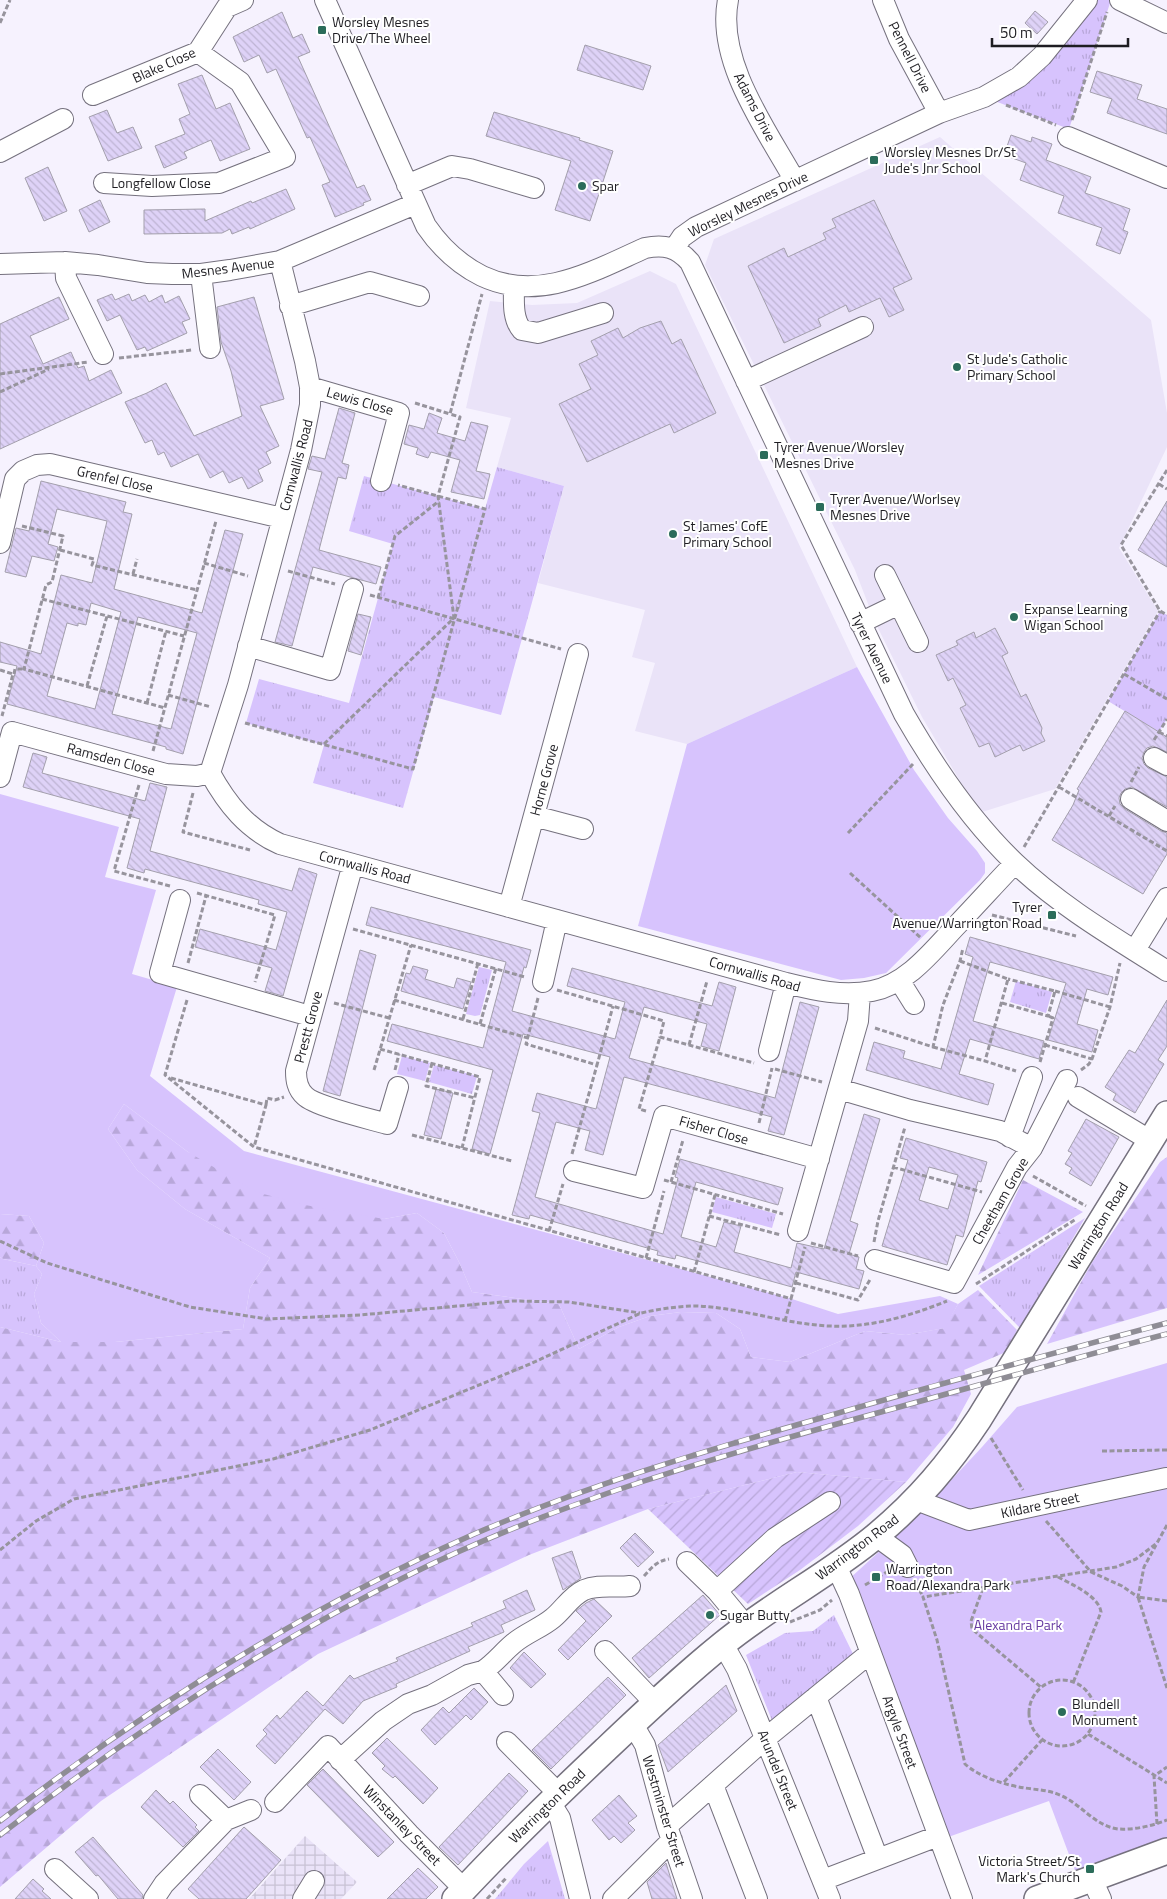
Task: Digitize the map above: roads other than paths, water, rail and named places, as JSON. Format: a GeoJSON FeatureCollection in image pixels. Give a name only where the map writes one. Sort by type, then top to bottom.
{"type":"FeatureCollection","features":[{"type":"Feature","properties":{"kind":"main road","name":"Warrington Road"},"geometry":{"type":"LineString","coordinates":[[459,1894],[630,1726],[723,1644],[746,1626],[836,1566],[876,1536],[916,1500],[956,1454],[1167,1114]]}},
{"type":"Feature","properties":{"kind":"main road"},"geometry":{"type":"LineString","coordinates":[[1037,1899],[1097,1889],[1167,1850]]}},
{"type":"Feature","properties":{"kind":"street","name":"Worsley Mesnes Drive"},"geometry":{"type":"LineString","coordinates":[[325,0],[415,204],[426,226],[436,240],[454,259],[488,278],[514,286],[538,287],[555,284],[595,271],[645,248],[666,246],[674,249],[682,237],[696,227],[939,113],[984,97],[1019,77],[1042,56],[1087,0]]}},
{"type":"Feature","properties":{"kind":"street","name":"Adams Drive"},"geometry":{"type":"LineString","coordinates":[[728,0],[726,30],[736,71],[794,181]]}},
{"type":"Feature","properties":{"kind":"street","name":"Pennell Drive"},"geometry":{"type":"LineString","coordinates":[[883,0],[899,39],[939,113]]}},
{"type":"Feature","properties":{"kind":"street","name":"Blake Close"},"geometry":{"type":"LineString","coordinates":[[93,95],[198,52],[231,2]]}},
{"type":"Feature","properties":{"kind":"street"},"geometry":{"type":"LineString","coordinates":[[1114,5],[1167,23]]}},
{"type":"Feature","properties":{"kind":"street","name":"Longfellow Close"},"geometry":{"type":"LineString","coordinates":[[104,183],[152,186],[219,183],[285,157],[240,82],[198,52]]}},
{"type":"Feature","properties":{"kind":"street"},"geometry":{"type":"LineString","coordinates":[[0,152],[63,119]]}},
{"type":"Feature","properties":{"kind":"street"},"geometry":{"type":"LineString","coordinates":[[1068,133],[1167,178]]}},
{"type":"Feature","properties":{"kind":"street"},"geometry":{"type":"LineString","coordinates":[[407,185],[452,166],[470,168],[534,188]]}},
{"type":"Feature","properties":{"kind":"street","name":"Mesnes Avenue"},"geometry":{"type":"LineString","coordinates":[[0,264],[65,262],[147,273],[200,274],[280,262],[415,204]]}},
{"type":"Feature","properties":{"kind":"street","name":"Tyrer Avenue"},"geometry":{"type":"LineString","coordinates":[[674,249],[682,253],[690,262],[904,714],[939,772],[969,812],[1015,863],[1047,890],[1086,918],[1167,971]]}},
{"type":"Feature","properties":{"kind":"street"},"geometry":{"type":"LineString","coordinates":[[65,262],[66,278],[103,354]]}},
{"type":"Feature","properties":{"kind":"street","name":"Cornwallis Road"},"geometry":{"type":"LineString","coordinates":[[280,262],[310,387],[308,422],[302,450],[228,715],[204,774],[249,826],[263,836],[280,844],[786,983],[825,992],[860,993],[873,991],[899,980],[920,964],[1015,863]]}},
{"type":"Feature","properties":{"kind":"street"},"geometry":{"type":"LineString","coordinates":[[200,274],[210,348]]}},
{"type":"Feature","properties":{"kind":"street"},"geometry":{"type":"LineString","coordinates":[[290,306],[370,282],[419,296]]}},
{"type":"Feature","properties":{"kind":"street"},"geometry":{"type":"LineString","coordinates":[[514,286],[517,324],[522,330],[538,332],[602,313]]}},
{"type":"Feature","properties":{"kind":"street"},"geometry":{"type":"LineString","coordinates":[[746,381],[863,327]]}},
{"type":"Feature","properties":{"kind":"street","name":"Lewis Close"},"geometry":{"type":"LineString","coordinates":[[310,387],[399,413],[381,480]]}},
{"type":"Feature","properties":{"kind":"street","name":"Grenfel Close"},"geometry":{"type":"LineString","coordinates":[[0,543],[6,522],[8,477],[37,465],[50,464],[282,518]]}},
{"type":"Feature","properties":{"kind":"street"},"geometry":{"type":"LineString","coordinates":[[884,575],[918,642]]}},
{"type":"Feature","properties":{"kind":"street"},"geometry":{"type":"LineString","coordinates":[[248,646],[330,670],[353,589]]}},
{"type":"Feature","properties":{"kind":"street"},"geometry":{"type":"LineString","coordinates":[[860,622],[899,604]]}},
{"type":"Feature","properties":{"kind":"street","name":"Horne Grove"},"geometry":{"type":"LineString","coordinates":[[509,907],[578,654]]}},
{"type":"Feature","properties":{"kind":"street"},"geometry":{"type":"LineString","coordinates":[[0,777],[4,728]]}},
{"type":"Feature","properties":{"kind":"street","name":"Ramsden Close"},"geometry":{"type":"LineString","coordinates":[[4,728],[166,774],[204,774]]}},
{"type":"Feature","properties":{"kind":"street"},"geometry":{"type":"LineString","coordinates":[[1131,799],[1167,821]]}},
{"type":"Feature","properties":{"kind":"street"},"geometry":{"type":"LineString","coordinates":[[534,816],[583,829]]}},
{"type":"Feature","properties":{"kind":"street","name":"Prestt Grove"},"geometry":{"type":"LineString","coordinates":[[354,864],[296,1071],[298,1086],[306,1097],[312,1101],[387,1124],[396,1081]]}},
{"type":"Feature","properties":{"kind":"street"},"geometry":{"type":"LineString","coordinates":[[1134,950],[1167,898]]}},
{"type":"Feature","properties":{"kind":"street"},"geometry":{"type":"LineString","coordinates":[[180,900],[160,974],[313,1006]]}},
{"type":"Feature","properties":{"kind":"street"},"geometry":{"type":"LineString","coordinates":[[543,982],[557,920]]}},
{"type":"Feature","properties":{"kind":"street"},"geometry":{"type":"LineString","coordinates":[[899,980],[914,1004]]}},
{"type":"Feature","properties":{"kind":"street"},"geometry":{"type":"LineString","coordinates":[[771,1060],[786,983]]}},
{"type":"Feature","properties":{"kind":"street"},"geometry":{"type":"LineString","coordinates":[[795,1229],[819,1159],[858,1021],[860,993]]}},
{"type":"Feature","properties":{"kind":"street"},"geometry":{"type":"LineString","coordinates":[[1010,1137],[1032,1077]]}},
{"type":"Feature","properties":{"kind":"street"},"geometry":{"type":"LineString","coordinates":[[1032,1148],[1067,1080]]}},
{"type":"Feature","properties":{"kind":"street","name":"Cheetham Grove"},"geometry":{"type":"LineString","coordinates":[[839,1088],[910,1110],[1000,1131],[1032,1148],[1017,1167],[1002,1198],[954,1282],[878,1261]]}},
{"type":"Feature","properties":{"kind":"street"},"geometry":{"type":"LineString","coordinates":[[1078,1097],[1151,1141]]}},
{"type":"Feature","properties":{"kind":"street","name":"Fisher Close"},"geometry":{"type":"LineString","coordinates":[[570,1169],[643,1188],[664,1116],[819,1159]]}},
{"type":"Feature","properties":{"kind":"street","name":"Kildare Street"},"geometry":{"type":"LineString","coordinates":[[916,1500],[969,1520],[1166,1478]]}},
{"type":"Feature","properties":{"kind":"street"},"geometry":{"type":"LineString","coordinates":[[717,1591],[775,1538],[830,1502]]}},
{"type":"Feature","properties":{"kind":"street"},"geometry":{"type":"LineString","coordinates":[[876,1536],[902,1555],[907,1564]]}},
{"type":"Feature","properties":{"kind":"street"},"geometry":{"type":"LineString","coordinates":[[687,1562],[717,1591],[746,1626]]}},
{"type":"Feature","properties":{"kind":"street","name":"Argyle Street"},"geometry":{"type":"LineString","coordinates":[[836,1566],[849,1594],[962,1899]]}},
{"type":"Feature","properties":{"kind":"street"},"geometry":{"type":"LineString","coordinates":[[275,1802],[334,1753],[408,1704],[468,1675],[483,1671],[526,1634],[545,1624],[577,1594],[586,1589],[630,1586]]}},
{"type":"Feature","properties":{"kind":"street","name":"Arundel Street"},"geometry":{"type":"LineString","coordinates":[[723,1644],[737,1668],[830,1899]]}},
{"type":"Feature","properties":{"kind":"street"},"geometry":{"type":"LineString","coordinates":[[605,1650],[655,1703]]}},
{"type":"Feature","properties":{"kind":"street"},"geometry":{"type":"LineString","coordinates":[[612,1899],[634,1890],[669,1833],[713,1785],[766,1738],[870,1653]]}},
{"type":"Feature","properties":{"kind":"street"},"geometry":{"type":"LineString","coordinates":[[483,1671],[503,1695]]}},
{"type":"Feature","properties":{"kind":"street"},"geometry":{"type":"LineString","coordinates":[[816,1697],[878,1859]]}},
{"type":"Feature","properties":{"kind":"street","name":"Westminster Street"},"geometry":{"type":"LineString","coordinates":[[630,1726],[638,1733],[645,1745],[669,1833],[692,1899]]}},
{"type":"Feature","properties":{"kind":"street"},"geometry":{"type":"LineString","coordinates":[[507,1742],[555,1798],[580,1899]]}},
{"type":"Feature","properties":{"kind":"street","name":"Winstanley Street"},"geometry":{"type":"LineString","coordinates":[[334,1753],[409,1834],[459,1894]]}},
{"type":"Feature","properties":{"kind":"street"},"geometry":{"type":"LineString","coordinates":[[713,1785],[757,1899]]}},
{"type":"Feature","properties":{"kind":"street"},"geometry":{"type":"LineString","coordinates":[[200,1796],[226,1820]]}},
{"type":"Feature","properties":{"kind":"street"},"geometry":{"type":"LineString","coordinates":[[154,1899],[164,1884],[226,1820],[251,1810]]}},
{"type":"Feature","properties":{"kind":"street"},"geometry":{"type":"LineString","coordinates":[[823,1880],[938,1836]]}},
{"type":"Feature","properties":{"kind":"street"},"geometry":{"type":"LineString","coordinates":[[55,1869],[88,1899]]}},
{"type":"Feature","properties":{"kind":"street"},"geometry":{"type":"LineString","coordinates":[[303,1899],[314,1881]]}},
{"type":"Feature","properties":{"kind":"railway"},"geometry":{"type":"LineString","coordinates":[[0,1821],[111,1739],[227,1664],[287,1628],[348,1595],[472,1535],[554,1502],[680,1459],[897,1396],[1167,1323]]}},
{"type":"Feature","properties":{"kind":"railway"},"geometry":{"type":"LineString","coordinates":[[0,1835],[98,1762],[200,1693],[252,1661],[358,1601],[469,1547],[527,1523],[643,1481],[821,1428],[1167,1334]]}},
{"type":"Feature","properties":{"kind":"place","name":"Worsley Mesnes Drive/The Wheel"},"geometry":{"type":"Point","coordinates":[322,30]}},
{"type":"Feature","properties":{"kind":"place","name":"Worsley Mesnes Dr/St Jude's Jnr School"},"geometry":{"type":"Point","coordinates":[874,160]}},
{"type":"Feature","properties":{"kind":"place","name":"Spar"},"geometry":{"type":"Point","coordinates":[582,186]}},
{"type":"Feature","properties":{"kind":"place","name":"St Jude's Catholic Primary School"},"geometry":{"type":"Point","coordinates":[957,367]}},
{"type":"Feature","properties":{"kind":"place","name":"Tyrer Avenue/Worsley Mesnes Drive"},"geometry":{"type":"Point","coordinates":[764,455]}},
{"type":"Feature","properties":{"kind":"place","name":"Tyrer Avenue/Worlsey Mesnes Drive"},"geometry":{"type":"Point","coordinates":[820,507]}},
{"type":"Feature","properties":{"kind":"place","name":"St James' CofE Primary School"},"geometry":{"type":"Point","coordinates":[673,534]}},
{"type":"Feature","properties":{"kind":"place","name":"Expanse Learning Wigan School"},"geometry":{"type":"Point","coordinates":[1014,617]}},
{"type":"Feature","properties":{"kind":"place","name":"Tyrer Avenue/Warrington Road"},"geometry":{"type":"Point","coordinates":[1052,915]}},
{"type":"Feature","properties":{"kind":"place","name":"Warrington Road/Alexandra Park"},"geometry":{"type":"Point","coordinates":[876,1577]}},
{"type":"Feature","properties":{"kind":"place","name":"Sugar Butty"},"geometry":{"type":"Point","coordinates":[710,1615]}},
{"type":"Feature","properties":{"kind":"place","name":"Blundell Monument"},"geometry":{"type":"Point","coordinates":[1062,1712]}},
{"type":"Feature","properties":{"kind":"place","name":"Victoria Street/St Mark's Church"},"geometry":{"type":"Point","coordinates":[1090,1869]}},
{"type":"Feature","properties":{"kind":"park label","name":"Alexandra Park"},"geometry":{"type":"Point","coordinates":[1018,1625]}}]}
